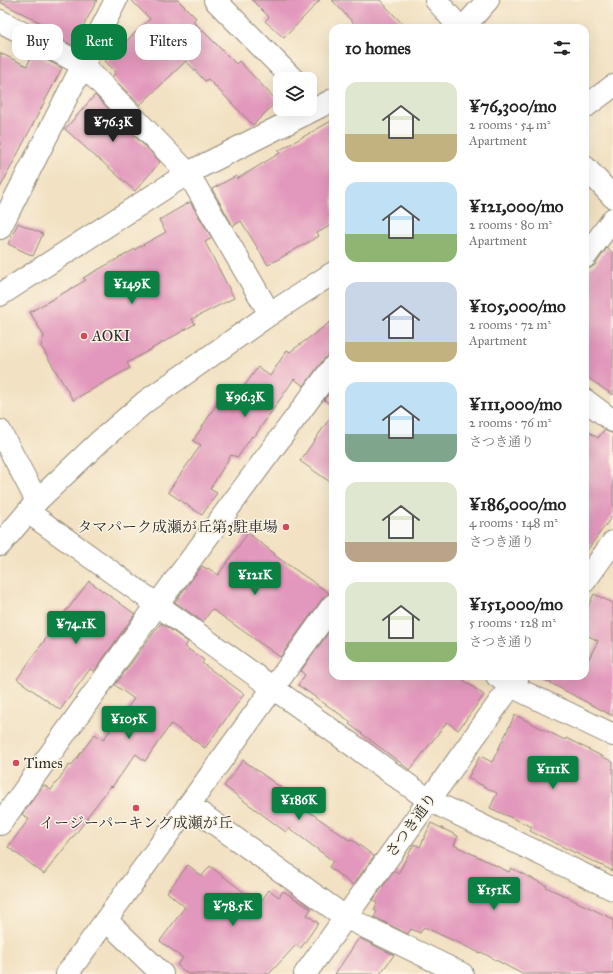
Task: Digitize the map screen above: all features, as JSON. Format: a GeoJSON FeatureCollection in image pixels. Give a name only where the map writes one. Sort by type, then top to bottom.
{"type":"FeatureCollection","features":[{"type":"Feature","properties":{"kind":"street"},"geometry":{"type":"LineString","coordinates":[[0,228],[8,194],[83,65],[116,0]]}},
{"type":"Feature","properties":{"kind":"street"},"geometry":{"type":"LineString","coordinates":[[215,0],[285,72]]}},
{"type":"Feature","properties":{"kind":"street"},"geometry":{"type":"LineString","coordinates":[[436,0],[458,24]]}},
{"type":"Feature","properties":{"kind":"street"},"geometry":{"type":"LineString","coordinates":[[466,24],[488,0]]}},
{"type":"Feature","properties":{"kind":"street"},"geometry":{"type":"LineString","coordinates":[[0,21],[83,65],[188,173],[270,314]]}},
{"type":"Feature","properties":{"kind":"street"},"geometry":{"type":"LineString","coordinates":[[589,104],[613,86]]}},
{"type":"Feature","properties":{"kind":"street"},"geometry":{"type":"LineString","coordinates":[[0,295],[188,173],[321,101]]}},
{"type":"Feature","properties":{"kind":"street"},"geometry":{"type":"LineString","coordinates":[[589,171],[613,197]]}},
{"type":"Feature","properties":{"kind":"street"},"geometry":{"type":"LineString","coordinates":[[589,252],[613,219]]}},
{"type":"Feature","properties":{"kind":"street"},"geometry":{"type":"LineString","coordinates":[[0,545],[32,506],[100,441],[145,402],[270,314],[329,276]]}},
{"type":"Feature","properties":{"kind":"street"},"geometry":{"type":"LineString","coordinates":[[0,824],[157,605],[329,376]]}},
{"type":"Feature","properties":{"kind":"street"},"geometry":{"type":"LineString","coordinates":[[589,403],[613,421]]}},
{"type":"Feature","properties":{"kind":"street"},"geometry":{"type":"LineString","coordinates":[[0,431],[32,506],[157,605],[429,800],[613,889]]}},
{"type":"Feature","properties":{"kind":"street"},"geometry":{"type":"LineString","coordinates":[[595,569],[613,542]]}},
{"type":"Feature","properties":{"kind":"street"},"geometry":{"type":"LineString","coordinates":[[67,974],[329,611]]}},
{"type":"Feature","properties":{"kind":"street","name":"さつき通り"},"geometry":{"type":"LineString","coordinates":[[304,974],[429,800],[507,680]]}},
{"type":"Feature","properties":{"kind":"street"},"geometry":{"type":"LineString","coordinates":[[510,680],[613,735]]}},
{"type":"Feature","properties":{"kind":"street"},"geometry":{"type":"LineString","coordinates":[[189,805],[345,917],[462,974]]}},
{"type":"Feature","properties":{"kind":"street"},"geometry":{"type":"LineString","coordinates":[[106,920],[162,974]]}},
{"type":"Feature","properties":{"kind":"building"},"geometry":{"type":"Polygon","coordinates":[[[0,0],[97,0],[84,24],[71,24],[71,45],[63,40],[63,24],[43,24],[0,2],[0,0]]]}},
{"type":"Feature","properties":{"kind":"building"},"geometry":{"type":"Polygon","coordinates":[[[131,0],[178,0],[196,18],[193,21],[196,24],[145,24],[150,19],[131,0]]]}},
{"type":"Feature","properties":{"kind":"building"},"geometry":{"type":"Polygon","coordinates":[[[252,0],[320,0],[284,38],[265,21],[269,17],[252,0]]]}},
{"type":"Feature","properties":{"kind":"building"},"geometry":{"type":"Polygon","coordinates":[[[332,0],[380,0],[402,24],[354,24],[332,0]]]}},
{"type":"Feature","properties":{"kind":"building"},"geometry":{"type":"Polygon","coordinates":[[[201,29],[236,64],[239,61],[273,97],[273,105],[253,125],[208,79],[205,81],[186,61],[140,105],[112,77],[116,72],[105,61],[127,60],[127,40],[135,33],[135,60],[201,60],[201,29]]]}},
{"type":"Feature","properties":{"kind":"building"},"geometry":{"type":"Polygon","coordinates":[[[0,53],[27,66],[30,60],[47,60],[62,68],[0,188],[0,53]]]}},
{"type":"Feature","properties":{"kind":"building"},"geometry":{"type":"Polygon","coordinates":[[[95,95],[121,122],[120,124],[145,146],[160,162],[135,191],[65,129],[95,95]]]}},
{"type":"Feature","properties":{"kind":"building"},"geometry":{"type":"Polygon","coordinates":[[[329,122],[329,226],[317,233],[319,236],[268,265],[241,221],[233,226],[212,189],[236,176],[237,179],[280,153],[278,151],[329,122]]]}},
{"type":"Feature","properties":{"kind":"building"},"geometry":{"type":"Polygon","coordinates":[[[190,202],[212,238],[205,242],[234,298],[192,319],[195,324],[127,363],[130,368],[73,400],[41,346],[44,336],[30,312],[86,280],[83,278],[166,232],[159,220],[190,202]]]}},
{"type":"Feature","properties":{"kind":"building"},"geometry":{"type":"Polygon","coordinates":[[[18,223],[43,234],[33,256],[8,244],[18,223]]]}},
{"type":"Feature","properties":{"kind":"building"},"geometry":{"type":"Polygon","coordinates":[[[607,248],[613,253],[613,395],[589,379],[589,268],[595,265],[607,248]]]}},
{"type":"Feature","properties":{"kind":"building"},"geometry":{"type":"Polygon","coordinates":[[[329,323],[329,356],[323,360],[304,386],[294,379],[254,437],[252,436],[238,457],[231,455],[210,489],[217,493],[202,515],[168,492],[201,445],[193,441],[229,385],[240,392],[258,367],[270,376],[287,350],[290,352],[329,323]]]}},
{"type":"Feature","properties":{"kind":"building"},"geometry":{"type":"Polygon","coordinates":[[[329,393],[329,403],[324,400],[329,393]]]}},
{"type":"Feature","properties":{"kind":"building"},"geometry":{"type":"Polygon","coordinates":[[[329,420],[329,481],[300,461],[329,420]]]}},
{"type":"Feature","properties":{"kind":"building"},"geometry":{"type":"Polygon","coordinates":[[[604,430],[613,433],[613,515],[589,548],[589,432],[598,438],[604,430]]]}},
{"type":"Feature","properties":{"kind":"building"},"geometry":{"type":"Polygon","coordinates":[[[248,533],[275,554],[274,555],[329,593],[323,598],[280,657],[212,609],[203,622],[175,602],[202,566],[218,575],[248,533]]]}},
{"type":"Feature","properties":{"kind":"building"},"geometry":{"type":"Polygon","coordinates":[[[89,581],[135,614],[95,670],[93,671],[90,669],[60,710],[17,679],[89,581]]]}},
{"type":"Feature","properties":{"kind":"building"},"geometry":{"type":"Polygon","coordinates":[[[594,594],[613,603],[613,716],[545,680],[589,680],[589,658],[598,641],[589,636],[589,605],[594,594]]]}},
{"type":"Feature","properties":{"kind":"building"},"geometry":{"type":"Polygon","coordinates":[[[161,623],[188,642],[185,647],[204,660],[202,663],[244,694],[205,748],[171,724],[145,761],[136,754],[44,874],[8,847],[29,819],[22,814],[44,785],[51,790],[69,765],[71,766],[95,734],[103,740],[134,699],[115,685],[161,623]]]}},
{"type":"Feature","properties":{"kind":"building"},"geometry":{"type":"Polygon","coordinates":[[[329,632],[329,680],[463,680],[484,695],[458,730],[447,722],[410,770],[349,724],[351,722],[298,685],[305,675],[301,671],[329,632]]]}},
{"type":"Feature","properties":{"kind":"building"},"geometry":{"type":"Polygon","coordinates":[[[515,715],[565,740],[566,738],[613,762],[613,871],[530,831],[532,827],[490,808],[497,793],[468,778],[480,756],[492,762],[515,715]]]}},
{"type":"Feature","properties":{"kind":"building"},"geometry":{"type":"Polygon","coordinates":[[[243,760],[306,806],[304,808],[374,856],[353,885],[329,867],[333,861],[289,828],[286,832],[224,786],[243,760]]]}},
{"type":"Feature","properties":{"kind":"building"},"geometry":{"type":"Polygon","coordinates":[[[431,823],[458,836],[454,845],[509,872],[511,868],[547,886],[546,887],[613,919],[613,974],[522,974],[481,952],[480,953],[424,927],[420,933],[411,929],[408,934],[374,917],[377,912],[374,910],[377,903],[373,900],[394,871],[398,874],[414,844],[420,847],[431,823]]]}},
{"type":"Feature","properties":{"kind":"building"},"geometry":{"type":"Polygon","coordinates":[[[188,865],[202,876],[210,866],[259,904],[269,890],[279,897],[283,891],[311,909],[307,915],[318,923],[301,948],[296,945],[269,974],[188,974],[177,965],[183,958],[160,941],[185,907],[167,892],[188,865]]]}},
{"type":"Feature","properties":{"kind":"building"},"geometry":{"type":"Polygon","coordinates":[[[359,938],[394,955],[380,974],[335,974],[359,938]]]}},
{"type":"Feature","properties":{"kind":"place","name":"AOKI"},"geometry":{"type":"Point","coordinates":[84,336]}},
{"type":"Feature","properties":{"kind":"place","name":"タマパーク成瀬が丘第3駐車場"},"geometry":{"type":"Point","coordinates":[286,527]}},
{"type":"Feature","properties":{"kind":"place","name":"Times"},"geometry":{"type":"Point","coordinates":[16,763]}},
{"type":"Feature","properties":{"kind":"place","name":"イージーパーキング成瀬が丘"},"geometry":{"type":"Point","coordinates":[136,808]}}]}
